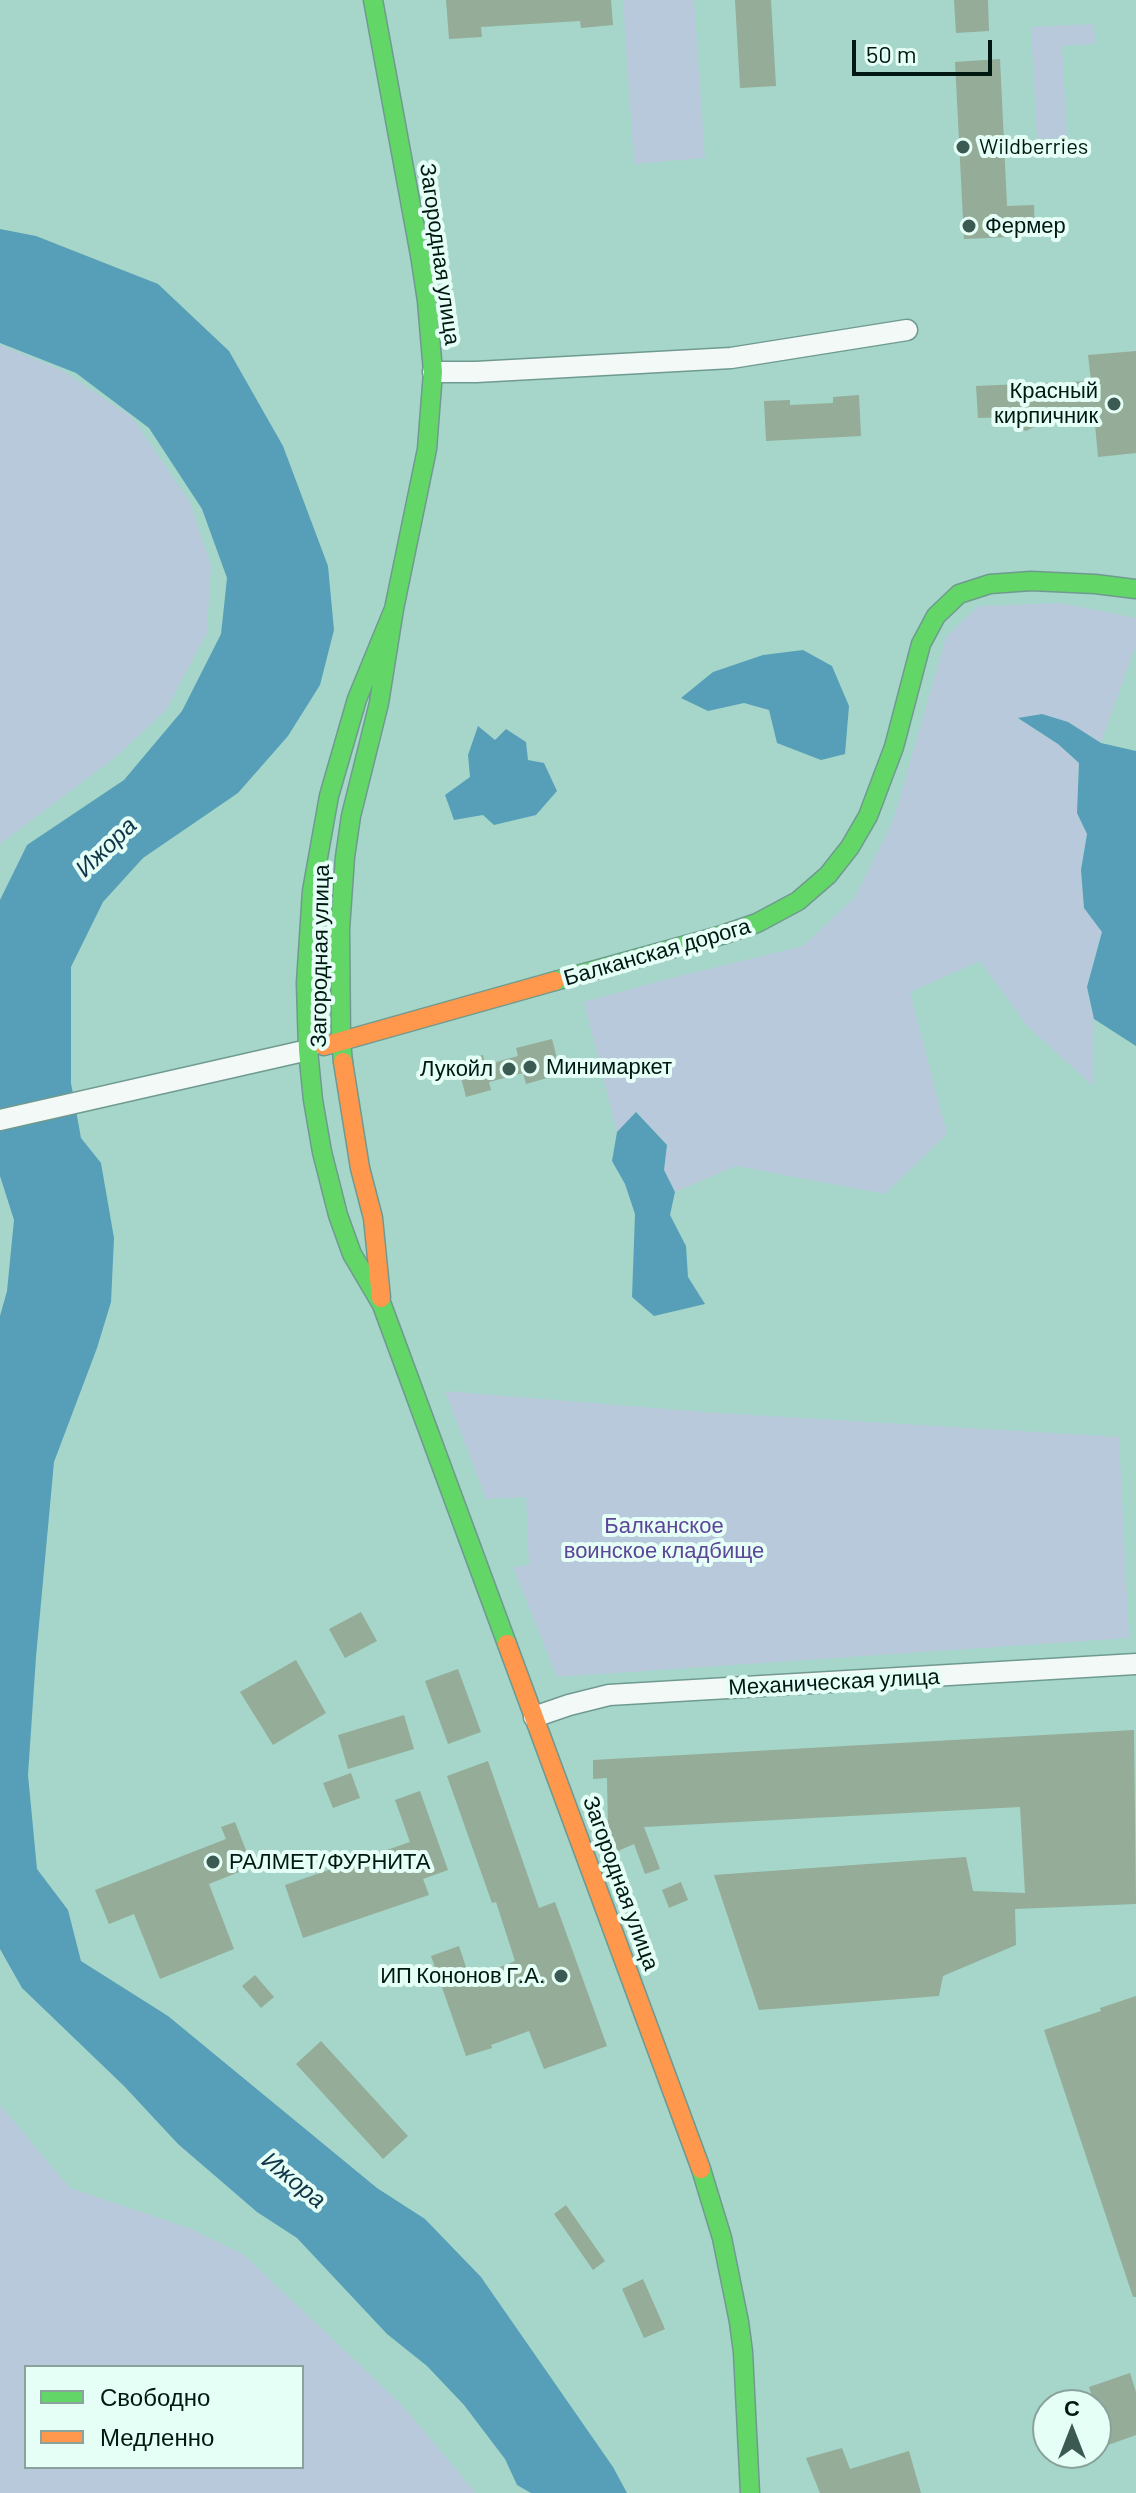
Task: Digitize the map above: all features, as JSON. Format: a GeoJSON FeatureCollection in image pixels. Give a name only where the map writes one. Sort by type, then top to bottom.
{"type":"FeatureCollection","features":[{"type":"Feature","properties":{"kind":"main road","name":"Загородная улица"},"geometry":{"type":"LineString","coordinates":[[373,0],[420,255],[433,372],[427,449],[394,609],[379,703],[351,816],[340,929],[341,1041],[352,1128],[373,1218],[382,1305]]}},
{"type":"Feature","properties":{"kind":"main road","name":"Балканская дорога"},"geometry":{"type":"LineString","coordinates":[[308,1050],[722,935],[757,923],[798,901],[828,875],[850,847],[868,816],[894,747],[921,644],[936,616],[959,594],[990,584],[1031,581],[1136,589]]}},
{"type":"Feature","properties":{"kind":"main road","name":"Загородная улица"},"geometry":{"type":"LineString","coordinates":[[394,609],[357,699],[329,796],[308,931],[308,1050],[322,1152],[338,1215],[352,1254],[382,1305],[688,2130],[722,2238],[732,2283],[743,2352],[750,2493]]}},
{"type":"Feature","properties":{"kind":"street"},"geometry":{"type":"LineString","coordinates":[[433,372],[731,358],[907,330]]}},
{"type":"Feature","properties":{"kind":"street","name":"Балканская дорога"},"geometry":{"type":"LineString","coordinates":[[0,1120],[308,1050]]}},
{"type":"Feature","properties":{"kind":"street","name":"Механическая улица"},"geometry":{"type":"LineString","coordinates":[[534,1717],[609,1695],[1136,1664]]}},
{"type":"Feature","properties":{"kind":"green space"},"geometry":{"type":"Polygon","coordinates":[[[623,0],[694,0],[705,158],[634,164],[623,0]]]}},
{"type":"Feature","properties":{"kind":"green space"},"geometry":{"type":"Polygon","coordinates":[[[1094,24],[1095,44],[1062,46],[1067,138],[1037,139],[1031,27],[1094,24]]]}},
{"type":"Feature","properties":{"kind":"green space"},"geometry":{"type":"Polygon","coordinates":[[[0,345],[62,370],[132,417],[190,502],[211,565],[207,633],[166,710],[117,756],[0,844],[0,345]]]}},
{"type":"Feature","properties":{"kind":"green space"},"geometry":{"type":"Polygon","coordinates":[[[1061,603],[1136,618],[1136,645],[1101,743],[1068,722],[1042,714],[1019,719],[1058,744],[1079,763],[1077,813],[1087,834],[1081,870],[1084,908],[1102,931],[1087,987],[1094,1019],[1093,1086],[1027,1026],[980,961],[910,992],[947,1134],[885,1194],[736,1166],[675,1192],[664,1170],[667,1145],[637,1112],[617,1132],[584,1002],[803,946],[855,897],[893,821],[946,637],[978,606],[1061,603]]]}},
{"type":"Feature","properties":{"kind":"green space","name":"Балканское воинское кладбище"},"geometry":{"type":"Polygon","coordinates":[[[445,1391],[704,1412],[1119,1437],[1129,1638],[557,1677],[513,1567],[529,1565],[526,1497],[486,1499],[445,1391]]]}},
{"type":"Feature","properties":{"kind":"green space"},"geometry":{"type":"Polygon","coordinates":[[[0,2105],[70,2188],[189,2228],[243,2254],[402,2405],[476,2493],[0,2493],[0,2105]]]}},
{"type":"Feature","properties":{"kind":"water","name":"Ижора"},"geometry":{"type":"Polygon","coordinates":[[[0,229],[36,236],[158,284],[229,351],[283,446],[328,566],[334,630],[320,685],[288,736],[238,793],[143,858],[103,902],[71,967],[71,1083],[81,1138],[101,1163],[114,1238],[111,1302],[54,1462],[28,1775],[37,1869],[68,1910],[81,1961],[168,2016],[377,2188],[425,2219],[481,2277],[613,2467],[627,2493],[531,2493],[517,2485],[505,2459],[464,2405],[427,2366],[387,2334],[297,2238],[257,2212],[178,2144],[124,2086],[22,1988],[0,1949],[0,1316],[7,1291],[14,1220],[0,1176],[0,900],[27,845],[124,780],[182,711],[221,634],[227,578],[202,509],[149,428],[76,373],[0,343],[0,229]]]}},
{"type":"Feature","properties":{"kind":"water"},"geometry":{"type":"Polygon","coordinates":[[[803,650],[832,666],[849,706],[845,754],[821,760],[777,743],[769,710],[744,703],[708,711],[681,698],[713,672],[763,655],[803,650]]]}},
{"type":"Feature","properties":{"kind":"water"},"geometry":{"type":"Polygon","coordinates":[[[1042,714],[1068,722],[1101,743],[1136,751],[1136,1046],[1094,1019],[1087,987],[1102,932],[1084,908],[1081,870],[1087,834],[1077,813],[1079,763],[1058,744],[1018,718],[1042,714]]]}},
{"type":"Feature","properties":{"kind":"water"},"geometry":{"type":"Polygon","coordinates":[[[478,726],[495,740],[506,729],[526,742],[528,760],[544,763],[557,791],[536,815],[494,825],[483,815],[454,820],[445,795],[470,777],[468,755],[478,726]]]}},
{"type":"Feature","properties":{"kind":"water"},"geometry":{"type":"Polygon","coordinates":[[[636,1112],[667,1145],[664,1170],[675,1192],[670,1215],[686,1246],[688,1277],[705,1304],[654,1316],[632,1297],[635,1214],[625,1184],[612,1161],[617,1132],[636,1112]]]}},
{"type":"Feature","properties":{"kind":"building"},"geometry":{"type":"Polygon","coordinates":[[[446,0],[611,0],[613,25],[581,28],[580,21],[481,27],[482,37],[449,39],[446,0]]]}},
{"type":"Feature","properties":{"kind":"building"},"geometry":{"type":"Polygon","coordinates":[[[735,0],[771,0],[776,86],[740,88],[735,0]]]}},
{"type":"Feature","properties":{"kind":"building"},"geometry":{"type":"Polygon","coordinates":[[[954,0],[988,0],[989,31],[956,33],[954,0]]]}},
{"type":"Feature","properties":{"kind":"building"},"geometry":{"type":"Polygon","coordinates":[[[1000,59],[1007,206],[1034,205],[1035,236],[964,239],[955,62],[1000,59]]]}},
{"type":"Feature","properties":{"kind":"building"},"geometry":{"type":"Polygon","coordinates":[[[1136,351],[1136,453],[1098,457],[1094,413],[1042,415],[1036,426],[1026,431],[1016,427],[1009,417],[978,418],[976,386],[1091,381],[1088,355],[1136,351]]]}},
{"type":"Feature","properties":{"kind":"building"},"geometry":{"type":"Polygon","coordinates":[[[859,395],[861,436],[766,441],[764,401],[790,400],[790,405],[833,403],[833,397],[859,395]]]}},
{"type":"Feature","properties":{"kind":"building","name":"Лукойл"},"geometry":{"type":"Polygon","coordinates":[[[552,1039],[561,1074],[526,1084],[523,1073],[489,1082],[491,1090],[466,1097],[457,1062],[483,1055],[485,1065],[518,1056],[516,1048],[552,1039]]]}},
{"type":"Feature","properties":{"kind":"building"},"geometry":{"type":"Polygon","coordinates":[[[361,1612],[377,1641],[345,1658],[329,1629],[361,1612]]]}},
{"type":"Feature","properties":{"kind":"building"},"geometry":{"type":"Polygon","coordinates":[[[296,1660],[326,1713],[273,1745],[240,1692],[296,1660]]]}},
{"type":"Feature","properties":{"kind":"building"},"geometry":{"type":"Polygon","coordinates":[[[458,1669],[481,1732],[448,1744],[425,1681],[458,1669]]]}},
{"type":"Feature","properties":{"kind":"building"},"geometry":{"type":"Polygon","coordinates":[[[404,1715],[414,1749],[348,1769],[338,1735],[404,1715]]]}},
{"type":"Feature","properties":{"kind":"building"},"geometry":{"type":"Polygon","coordinates":[[[1134,1730],[1136,1904],[1015,1909],[1016,1945],[943,1976],[939,1996],[759,2010],[714,1875],[966,1857],[973,1891],[1025,1893],[1020,1807],[644,1827],[660,1869],[645,1874],[634,1844],[618,1851],[608,1829],[607,1778],[593,1779],[593,1760],[1134,1730]]]}},
{"type":"Feature","properties":{"kind":"building"},"geometry":{"type":"Polygon","coordinates":[[[488,1761],[539,1908],[555,1902],[607,2046],[544,2069],[529,2031],[466,2056],[431,1956],[459,1946],[470,1979],[515,1961],[496,1902],[492,1903],[447,1776],[488,1761]]]}},
{"type":"Feature","properties":{"kind":"building"},"geometry":{"type":"Polygon","coordinates":[[[351,1773],[360,1798],[333,1808],[323,1783],[351,1773]]]}},
{"type":"Feature","properties":{"kind":"building"},"geometry":{"type":"Polygon","coordinates":[[[420,1791],[448,1870],[423,1879],[429,1895],[303,1938],[285,1885],[410,1842],[395,1800],[420,1791]]]}},
{"type":"Feature","properties":{"kind":"building"},"geometry":{"type":"Polygon","coordinates":[[[235,1822],[251,1863],[237,1868],[239,1872],[209,1884],[234,1949],[160,1979],[134,1914],[109,1924],[95,1890],[226,1839],[221,1827],[235,1822]]]}},
{"type":"Feature","properties":{"kind":"building"},"geometry":{"type":"Polygon","coordinates":[[[681,1882],[688,1900],[669,1908],[662,1890],[681,1882]]]}},
{"type":"Feature","properties":{"kind":"building"},"geometry":{"type":"Polygon","coordinates":[[[255,1975],[274,1997],[261,2008],[242,1986],[255,1975]]]}},
{"type":"Feature","properties":{"kind":"building"},"geometry":{"type":"Polygon","coordinates":[[[1136,1996],[1136,2297],[1133,2297],[1044,2030],[1136,1996]]]}},
{"type":"Feature","properties":{"kind":"building"},"geometry":{"type":"Polygon","coordinates":[[[321,2041],[408,2136],[383,2159],[296,2064],[321,2041]]]}},
{"type":"Feature","properties":{"kind":"building"},"geometry":{"type":"Polygon","coordinates":[[[566,2205],[605,2261],[593,2270],[554,2214],[566,2205]]]}},
{"type":"Feature","properties":{"kind":"building"},"geometry":{"type":"Polygon","coordinates":[[[643,2279],[665,2329],[644,2338],[622,2289],[643,2279]]]}},
{"type":"Feature","properties":{"kind":"building"},"geometry":{"type":"Polygon","coordinates":[[[1130,2373],[1136,2392],[1136,2435],[1112,2444],[1112,2389],[1089,2387],[1130,2373]]]}},
{"type":"Feature","properties":{"kind":"building"},"geometry":{"type":"Polygon","coordinates":[[[842,2448],[850,2469],[909,2451],[921,2493],[820,2493],[806,2458],[842,2448]]]}},
{"type":"Feature","properties":{"kind":"traffic: fast"},"geometry":{"type":"LineString","coordinates":[[343,1062],[340,929],[345,857],[351,816],[379,703],[394,609],[427,449],[433,372],[420,255],[373,0]]}},
{"type":"Feature","properties":{"kind":"traffic: fast"},"geometry":{"type":"LineString","coordinates":[[555,981],[757,923],[798,901],[828,875],[850,847],[868,816],[894,747],[921,644],[936,616],[959,594],[990,584],[1031,581],[1136,589]]}},
{"type":"Feature","properties":{"kind":"traffic: fast"},"geometry":{"type":"LineString","coordinates":[[394,609],[357,699],[329,796],[312,891],[306,983],[313,1100],[338,1215],[352,1254],[382,1305],[507,1644]]}},
{"type":"Feature","properties":{"kind":"traffic: fast"},"geometry":{"type":"LineString","coordinates":[[701,2169],[722,2238],[739,2322],[750,2493]]}},
{"type":"Feature","properties":{"kind":"traffic: slow"},"geometry":{"type":"LineString","coordinates":[[324,1046],[555,981]]}},
{"type":"Feature","properties":{"kind":"traffic: slow"},"geometry":{"type":"LineString","coordinates":[[343,1062],[360,1168],[373,1218],[381,1298]]}},
{"type":"Feature","properties":{"kind":"traffic: slow"},"geometry":{"type":"LineString","coordinates":[[507,1644],[701,2169]]}},
{"type":"Feature","properties":{"kind":"place","name":"Wildberries"},"geometry":{"type":"Point","coordinates":[963,147]}},
{"type":"Feature","properties":{"kind":"place","name":"Фермер"},"geometry":{"type":"Point","coordinates":[969,226]}},
{"type":"Feature","properties":{"kind":"place","name":"Красный кирпичник"},"geometry":{"type":"Point","coordinates":[1114,404]}},
{"type":"Feature","properties":{"kind":"place","name":"Минимаркет"},"geometry":{"type":"Point","coordinates":[530,1067]}},
{"type":"Feature","properties":{"kind":"place","name":"Лукойл"},"geometry":{"type":"Point","coordinates":[509,1069]}},
{"type":"Feature","properties":{"kind":"place","name":"РАЛМЕТ/ФУРНИТА"},"geometry":{"type":"Point","coordinates":[213,1862]}},
{"type":"Feature","properties":{"kind":"place","name":"ИП Кононов Г.А."},"geometry":{"type":"Point","coordinates":[561,1976]}}]}
